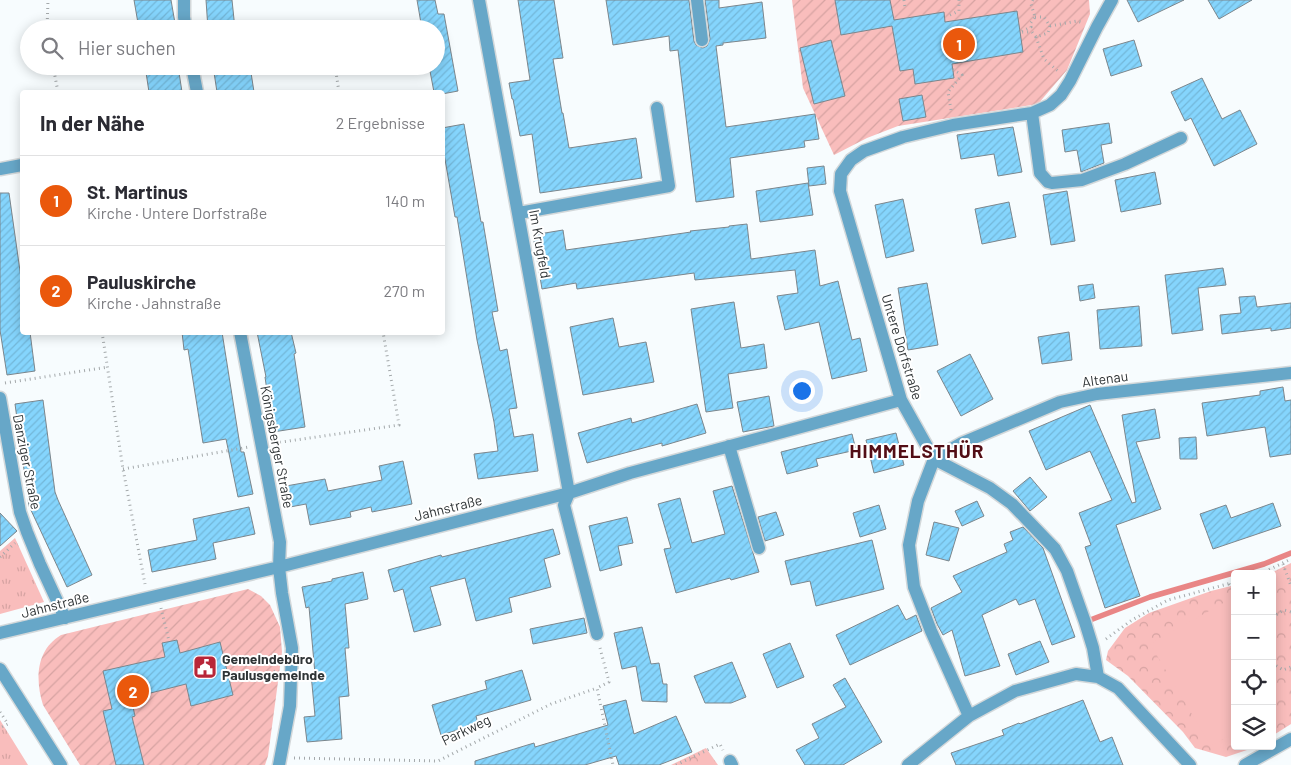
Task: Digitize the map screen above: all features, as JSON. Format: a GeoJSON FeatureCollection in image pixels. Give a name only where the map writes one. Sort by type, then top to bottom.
{"type":"FeatureCollection","features":[{"type":"Feature","properties":{"kind":"street"},"geometry":{"type":"LineString","coordinates":[[184,0],[184,20]]}},
{"type":"Feature","properties":{"kind":"street","name":"Im Krugfeld"},"geometry":{"type":"LineString","coordinates":[[480,0],[569,493]]}},
{"type":"Feature","properties":{"kind":"street"},"geometry":{"type":"LineString","coordinates":[[697,0],[702,40]]}},
{"type":"Feature","properties":{"kind":"street","name":"Untere Dorfstraße"},"geometry":{"type":"LineString","coordinates":[[934,459],[901,400],[840,191],[841,174],[851,160],[864,151],[903,137],[953,125],[1032,113],[1050,105],[1061,95],[1070,81],[1112,0]]}},
{"type":"Feature","properties":{"kind":"street"},"geometry":{"type":"LineString","coordinates":[[194,75],[197,90]]}},
{"type":"Feature","properties":{"kind":"street"},"geometry":{"type":"LineString","coordinates":[[519,213],[669,186],[658,108]]}},
{"type":"Feature","properties":{"kind":"street"},"geometry":{"type":"LineString","coordinates":[[1032,113],[1040,173],[1048,182],[1052,183],[1082,180],[1125,164],[1181,138]]}},
{"type":"Feature","properties":{"kind":"street"},"geometry":{"type":"LineString","coordinates":[[0,169],[20,165]]}},
{"type":"Feature","properties":{"kind":"street","name":"Königsberger Straße"},"geometry":{"type":"LineString","coordinates":[[241,335],[280,542],[279,567],[292,648],[290,706],[280,761]]}},
{"type":"Feature","properties":{"kind":"street","name":"Altenau"},"geometry":{"type":"LineString","coordinates":[[934,459],[962,443],[1060,402],[1097,394],[1291,373]]}},
{"type":"Feature","properties":{"kind":"street","name":"Danziger Straße"},"geometry":{"type":"LineString","coordinates":[[0,398],[20,512],[65,618]]}},
{"type":"Feature","properties":{"kind":"street","name":"Jahnstraße"},"geometry":{"type":"LineString","coordinates":[[0,633],[279,567],[569,493],[630,472],[901,400]]}},
{"type":"Feature","properties":{"kind":"street"},"geometry":{"type":"LineString","coordinates":[[729,446],[759,548]]}},
{"type":"Feature","properties":{"kind":"street"},"geometry":{"type":"LineString","coordinates":[[969,716],[914,588],[909,545],[918,500],[934,459],[990,488],[1012,504],[1054,549],[1067,571],[1085,622],[1093,648],[1098,677]]}},
{"type":"Feature","properties":{"kind":"street"},"geometry":{"type":"LineString","coordinates":[[569,493],[564,505],[597,634]]}},
{"type":"Feature","properties":{"kind":"street"},"geometry":{"type":"LineString","coordinates":[[0,668],[61,765]]}},
{"type":"Feature","properties":{"kind":"street"},"geometry":{"type":"LineString","coordinates":[[908,765],[969,716],[1015,691],[1076,674],[1098,677],[1118,688],[1190,765]]}},
{"type":"Feature","properties":{"kind":"street"},"geometry":{"type":"LineString","coordinates":[[1245,765],[1291,740]]}},
{"type":"Feature","properties":{"kind":"path"},"geometry":{"type":"LineString","coordinates":[[48,0],[48,20]]}},
{"type":"Feature","properties":{"kind":"path"},"geometry":{"type":"LineString","coordinates":[[904,0],[905,8]]}},
{"type":"Feature","properties":{"kind":"path"},"geometry":{"type":"LineString","coordinates":[[950,15],[959,11],[960,0]]}},
{"type":"Feature","properties":{"kind":"path"},"geometry":{"type":"LineString","coordinates":[[1033,0],[1031,4],[1035,17]]}},
{"type":"Feature","properties":{"kind":"path"},"geometry":{"type":"LineString","coordinates":[[1035,17],[1044,17],[1050,26],[1048,33],[1036,37]]}},
{"type":"Feature","properties":{"kind":"path"},"geometry":{"type":"LineString","coordinates":[[1035,17],[1030,24],[1030,28],[1020,32],[1032,32],[1036,37],[1044,59],[1070,81]]}},
{"type":"Feature","properties":{"kind":"path"},"geometry":{"type":"LineString","coordinates":[[1050,26],[1077,21],[1097,27]]}},
{"type":"Feature","properties":{"kind":"path"},"geometry":{"type":"LineString","coordinates":[[952,69],[962,75],[948,92],[953,125]]}},
{"type":"Feature","properties":{"kind":"path"},"geometry":{"type":"LineString","coordinates":[[55,75],[58,90]]}},
{"type":"Feature","properties":{"kind":"path"},"geometry":{"type":"LineString","coordinates":[[336,75],[339,90]]}},
{"type":"Feature","properties":{"kind":"path"},"geometry":{"type":"LineString","coordinates":[[103,335],[123,469],[152,596],[169,641]]}},
{"type":"Feature","properties":{"kind":"path"},"geometry":{"type":"LineString","coordinates":[[123,469],[262,444],[399,424],[384,335]]}},
{"type":"Feature","properties":{"kind":"path"},"geometry":{"type":"LineString","coordinates":[[0,384],[108,367]]}},
{"type":"Feature","properties":{"kind":"path"},"geometry":{"type":"LineString","coordinates":[[0,557],[27,532]]}},
{"type":"Feature","properties":{"kind":"path"},"geometry":{"type":"LineString","coordinates":[[1269,570],[1291,559]]}},
{"type":"Feature","properties":{"kind":"path"},"geometry":{"type":"LineString","coordinates":[[1283,564],[1291,586]]}},
{"type":"Feature","properties":{"kind":"path"},"geometry":{"type":"LineString","coordinates":[[1228,583],[1231,586]]}},
{"type":"Feature","properties":{"kind":"path"},"geometry":{"type":"LineString","coordinates":[[1093,648],[1132,620],[1168,600],[1231,583]]}},
{"type":"Feature","properties":{"kind":"path"},"geometry":{"type":"LineString","coordinates":[[1275,615],[1284,610],[1291,612]]}},
{"type":"Feature","properties":{"kind":"path"},"geometry":{"type":"LineString","coordinates":[[597,634],[609,682],[597,688],[614,765]]}},
{"type":"Feature","properties":{"kind":"path"},"geometry":{"type":"LineString","coordinates":[[1276,666],[1283,670],[1291,667]]}},
{"type":"Feature","properties":{"kind":"path"},"geometry":{"type":"LineString","coordinates":[[230,681],[291,668]]}},
{"type":"Feature","properties":{"kind":"path","name":"Parkweg"},"geometry":{"type":"LineString","coordinates":[[280,761],[438,761],[551,704],[597,688]]}},
{"type":"Feature","properties":{"kind":"path"},"geometry":{"type":"LineString","coordinates":[[0,712],[8,724],[0,728]]}},
{"type":"Feature","properties":{"kind":"path"},"geometry":{"type":"LineString","coordinates":[[676,765],[720,744],[731,763]]}},
{"type":"Feature","properties":{"kind":"green space"},"geometry":{"type":"Polygon","coordinates":[[[792,0],[1089,0],[1090,14],[1067,70],[1038,104],[898,126],[867,138],[834,155],[803,88],[792,0]]]}},
{"type":"Feature","properties":{"kind":"green space"},"geometry":{"type":"Polygon","coordinates":[[[15,538],[44,602],[0,614],[0,551],[15,538]]]}},
{"type":"Feature","properties":{"kind":"green space"},"geometry":{"type":"Polygon","coordinates":[[[1291,563],[1291,724],[1276,733],[1276,615],[1276,570],[1291,563]]]}},
{"type":"Feature","properties":{"kind":"green space"},"geometry":{"type":"Polygon","coordinates":[[[1231,586],[1231,750],[1247,750],[1226,757],[1195,748],[1183,732],[1128,676],[1106,660],[1108,651],[1125,628],[1149,613],[1211,591],[1231,586]]]}},
{"type":"Feature","properties":{"kind":"green space"},"geometry":{"type":"Polygon","coordinates":[[[248,589],[261,596],[270,605],[280,627],[282,652],[268,756],[265,765],[80,765],[43,705],[40,695],[39,675],[42,657],[53,641],[61,635],[248,589]]]}},
{"type":"Feature","properties":{"kind":"green space"},"geometry":{"type":"Polygon","coordinates":[[[1227,601],[1231,608],[1231,734],[1211,746],[1150,644],[1227,601]]]}},
{"type":"Feature","properties":{"kind":"green space"},"geometry":{"type":"Polygon","coordinates":[[[0,720],[28,765],[0,765],[0,720]]]}},
{"type":"Feature","properties":{"kind":"green space"},"geometry":{"type":"Polygon","coordinates":[[[706,748],[718,765],[671,765],[706,748]]]}},
{"type":"Feature","properties":{"kind":"building"},"geometry":{"type":"Polygon","coordinates":[[[134,0],[171,0],[174,20],[137,20],[134,0]]]}},
{"type":"Feature","properties":{"kind":"building"},"geometry":{"type":"Polygon","coordinates":[[[206,0],[232,0],[234,20],[207,20],[206,0]]]}},
{"type":"Feature","properties":{"kind":"building"},"geometry":{"type":"Polygon","coordinates":[[[417,0],[435,0],[438,14],[444,14],[458,91],[445,93],[445,90],[434,90],[431,75],[445,75],[445,20],[420,20],[417,0]]]}},
{"type":"Feature","properties":{"kind":"building"},"geometry":{"type":"Polygon","coordinates":[[[518,0],[554,0],[563,58],[553,59],[569,148],[636,138],[642,178],[540,193],[532,134],[520,136],[509,83],[530,80],[518,0]]]}},
{"type":"Feature","properties":{"kind":"building"},"geometry":{"type":"Polygon","coordinates":[[[606,0],[689,0],[694,41],[696,45],[703,48],[707,46],[710,39],[705,0],[719,0],[719,8],[762,2],[766,38],[723,43],[723,45],[716,46],[726,127],[815,114],[819,139],[804,141],[805,147],[730,158],[734,197],[696,202],[678,50],[670,51],[669,36],[613,45],[606,0]]]}},
{"type":"Feature","properties":{"kind":"building"},"geometry":{"type":"Polygon","coordinates":[[[835,0],[890,0],[894,20],[944,12],[945,22],[1017,11],[1023,52],[952,64],[954,78],[915,84],[913,69],[900,71],[892,26],[841,35],[835,0]]]}},
{"type":"Feature","properties":{"kind":"building"},"geometry":{"type":"Polygon","coordinates":[[[1127,0],[1184,0],[1138,22],[1127,0]]]}},
{"type":"Feature","properties":{"kind":"building"},"geometry":{"type":"Polygon","coordinates":[[[1208,0],[1252,0],[1219,19],[1208,0]]]}},
{"type":"Feature","properties":{"kind":"building"},"geometry":{"type":"Polygon","coordinates":[[[831,40],[845,96],[814,104],[800,48],[831,40]]]}},
{"type":"Feature","properties":{"kind":"building"},"geometry":{"type":"Polygon","coordinates":[[[1134,40],[1142,66],[1111,76],[1103,49],[1134,40]]]}},
{"type":"Feature","properties":{"kind":"building"},"geometry":{"type":"Polygon","coordinates":[[[146,75],[179,75],[182,90],[149,90],[146,75]]]}},
{"type":"Feature","properties":{"kind":"building"},"geometry":{"type":"Polygon","coordinates":[[[214,75],[251,75],[254,90],[217,90],[214,75]]]}},
{"type":"Feature","properties":{"kind":"building"},"geometry":{"type":"Polygon","coordinates":[[[1202,78],[1222,119],[1240,110],[1257,144],[1214,166],[1191,118],[1185,121],[1171,92],[1202,78]]]}},
{"type":"Feature","properties":{"kind":"building"},"geometry":{"type":"Polygon","coordinates":[[[922,95],[926,117],[903,121],[899,99],[922,95]]]}},
{"type":"Feature","properties":{"kind":"building"},"geometry":{"type":"Polygon","coordinates":[[[1109,123],[1112,143],[1101,145],[1104,163],[1081,172],[1077,150],[1065,152],[1062,130],[1109,123]]]}},
{"type":"Feature","properties":{"kind":"building"},"geometry":{"type":"Polygon","coordinates":[[[464,124],[498,311],[492,312],[500,351],[507,349],[517,408],[509,409],[514,437],[533,434],[538,471],[478,479],[474,454],[498,451],[445,159],[445,127],[464,124]]]}},
{"type":"Feature","properties":{"kind":"building"},"geometry":{"type":"Polygon","coordinates":[[[1013,127],[1022,172],[998,176],[994,154],[961,159],[957,135],[1013,127]]]}},
{"type":"Feature","properties":{"kind":"building"},"geometry":{"type":"Polygon","coordinates":[[[824,166],[826,184],[809,186],[807,168],[824,166]]]}},
{"type":"Feature","properties":{"kind":"building"},"geometry":{"type":"Polygon","coordinates":[[[1155,172],[1161,204],[1121,212],[1115,180],[1155,172]]]}},
{"type":"Feature","properties":{"kind":"building"},"geometry":{"type":"Polygon","coordinates":[[[808,183],[813,215],[760,222],[756,191],[808,183]]]}},
{"type":"Feature","properties":{"kind":"building"},"geometry":{"type":"Polygon","coordinates":[[[1067,191],[1075,241],[1051,245],[1043,195],[1067,191]]]}},
{"type":"Feature","properties":{"kind":"building"},"geometry":{"type":"Polygon","coordinates":[[[0,193],[9,193],[20,271],[20,335],[30,335],[35,371],[7,375],[0,330],[0,193]]]}},
{"type":"Feature","properties":{"kind":"building"},"geometry":{"type":"Polygon","coordinates":[[[903,199],[914,251],[886,258],[875,205],[903,199]]]}},
{"type":"Feature","properties":{"kind":"building"},"geometry":{"type":"Polygon","coordinates":[[[1009,202],[1016,237],[982,244],[975,209],[1009,202]]]}},
{"type":"Feature","properties":{"kind":"building"},"geometry":{"type":"Polygon","coordinates":[[[747,224],[751,259],[815,250],[820,286],[838,281],[852,340],[860,338],[867,371],[832,379],[819,322],[785,330],[777,296],[798,293],[795,270],[695,280],[694,273],[577,289],[576,283],[542,289],[533,235],[563,230],[566,250],[747,224]]]}},
{"type":"Feature","properties":{"kind":"building"},"geometry":{"type":"Polygon","coordinates":[[[1223,268],[1226,285],[1198,288],[1203,330],[1172,334],[1165,275],[1223,268]]]}},
{"type":"Feature","properties":{"kind":"building"},"geometry":{"type":"Polygon","coordinates":[[[927,283],[938,345],[908,350],[898,288],[927,283]]]}},
{"type":"Feature","properties":{"kind":"building"},"geometry":{"type":"Polygon","coordinates":[[[1093,284],[1095,298],[1080,301],[1078,286],[1093,284]]]}},
{"type":"Feature","properties":{"kind":"building"},"geometry":{"type":"Polygon","coordinates":[[[1255,296],[1257,307],[1291,303],[1291,328],[1271,331],[1271,328],[1222,334],[1220,315],[1241,313],[1239,297],[1255,296]]]}},
{"type":"Feature","properties":{"kind":"building"},"geometry":{"type":"Polygon","coordinates":[[[734,302],[741,348],[764,344],[767,368],[728,374],[733,408],[706,412],[691,309],[734,302]]]}},
{"type":"Feature","properties":{"kind":"building"},"geometry":{"type":"Polygon","coordinates":[[[1139,306],[1142,346],[1100,349],[1097,310],[1139,306]]]}},
{"type":"Feature","properties":{"kind":"building"},"geometry":{"type":"Polygon","coordinates":[[[613,318],[619,347],[646,342],[654,382],[583,395],[570,327],[613,318]]]}},
{"type":"Feature","properties":{"kind":"building"},"geometry":{"type":"Polygon","coordinates":[[[1069,332],[1072,360],[1042,364],[1038,337],[1069,332]]]}},
{"type":"Feature","properties":{"kind":"building"},"geometry":{"type":"Polygon","coordinates":[[[182,335],[222,335],[241,452],[244,452],[253,494],[238,497],[226,439],[203,443],[188,349],[184,350],[182,335]]]}},
{"type":"Feature","properties":{"kind":"building"},"geometry":{"type":"Polygon","coordinates":[[[258,335],[292,335],[296,353],[294,354],[305,427],[273,432],[266,377],[258,335]]]}},
{"type":"Feature","properties":{"kind":"building"},"geometry":{"type":"Polygon","coordinates":[[[970,354],[993,399],[961,416],[937,371],[970,354]]]}},
{"type":"Feature","properties":{"kind":"building"},"geometry":{"type":"Polygon","coordinates":[[[1283,387],[1285,401],[1291,400],[1291,454],[1270,457],[1265,427],[1207,436],[1202,403],[1260,395],[1260,391],[1283,387]]]}},
{"type":"Feature","properties":{"kind":"building"},"geometry":{"type":"Polygon","coordinates":[[[769,396],[774,426],[743,432],[737,402],[769,396]]]}},
{"type":"Feature","properties":{"kind":"building"},"geometry":{"type":"Polygon","coordinates":[[[43,400],[55,492],[92,575],[67,587],[29,506],[15,404],[43,400]]]}},
{"type":"Feature","properties":{"kind":"building"},"geometry":{"type":"Polygon","coordinates":[[[697,404],[706,433],[662,446],[662,443],[587,463],[578,433],[631,418],[632,423],[697,404]]]}},
{"type":"Feature","properties":{"kind":"building"},"geometry":{"type":"Polygon","coordinates":[[[1090,405],[1132,503],[1136,502],[1122,415],[1155,409],[1160,438],[1136,442],[1161,509],[1116,525],[1140,596],[1105,608],[1085,547],[1091,545],[1079,513],[1112,500],[1090,451],[1046,470],[1029,431],[1090,405]]]}},
{"type":"Feature","properties":{"kind":"building"},"geometry":{"type":"Polygon","coordinates":[[[896,433],[904,465],[874,473],[866,440],[896,433]]]}},
{"type":"Feature","properties":{"kind":"building"},"geometry":{"type":"Polygon","coordinates":[[[852,434],[856,450],[816,459],[818,466],[787,474],[781,452],[852,434]]]}},
{"type":"Feature","properties":{"kind":"building"},"geometry":{"type":"Polygon","coordinates":[[[1196,437],[1197,459],[1180,459],[1179,438],[1196,437]]]}},
{"type":"Feature","properties":{"kind":"building"},"geometry":{"type":"Polygon","coordinates":[[[403,461],[412,504],[372,512],[371,507],[350,512],[351,517],[310,525],[306,504],[290,507],[286,486],[325,479],[328,491],[382,480],[379,466],[403,461]]]}},
{"type":"Feature","properties":{"kind":"building"},"geometry":{"type":"Polygon","coordinates":[[[1030,477],[1047,497],[1030,511],[1013,491],[1030,477]]]}},
{"type":"Feature","properties":{"kind":"building"},"geometry":{"type":"Polygon","coordinates":[[[732,486],[759,572],[676,593],[664,549],[671,548],[658,504],[680,498],[692,543],[725,534],[713,491],[732,486]]]}},
{"type":"Feature","properties":{"kind":"building"},"geometry":{"type":"Polygon","coordinates":[[[977,501],[984,516],[962,526],[955,511],[977,501]]]}},
{"type":"Feature","properties":{"kind":"building"},"geometry":{"type":"Polygon","coordinates":[[[1273,503],[1281,526],[1213,549],[1200,514],[1226,505],[1231,518],[1273,503]]]}},
{"type":"Feature","properties":{"kind":"building"},"geometry":{"type":"Polygon","coordinates":[[[879,505],[886,529],[860,537],[853,513],[879,505]]]}},
{"type":"Feature","properties":{"kind":"building"},"geometry":{"type":"Polygon","coordinates":[[[249,507],[255,534],[213,543],[216,559],[152,572],[148,550],[197,540],[193,519],[249,507]]]}},
{"type":"Feature","properties":{"kind":"building"},"geometry":{"type":"Polygon","coordinates":[[[776,512],[784,535],[765,541],[758,517],[776,512]]]}},
{"type":"Feature","properties":{"kind":"building"},"geometry":{"type":"Polygon","coordinates":[[[0,513],[17,531],[0,546],[0,513]]]}},
{"type":"Feature","properties":{"kind":"building"},"geometry":{"type":"Polygon","coordinates":[[[627,517],[633,543],[618,546],[622,565],[600,571],[589,526],[627,517]]]}},
{"type":"Feature","properties":{"kind":"building"},"geometry":{"type":"Polygon","coordinates":[[[934,522],[959,528],[949,561],[926,555],[934,522]]]}},
{"type":"Feature","properties":{"kind":"building"},"geometry":{"type":"Polygon","coordinates":[[[1023,527],[1043,548],[1075,637],[1052,645],[1035,599],[1019,605],[1016,599],[982,615],[1000,666],[965,676],[952,630],[943,635],[931,608],[962,592],[953,576],[1007,552],[1004,544],[1013,540],[1010,532],[1023,527]]]}},
{"type":"Feature","properties":{"kind":"building"},"geometry":{"type":"Polygon","coordinates":[[[553,529],[560,554],[544,559],[551,587],[509,598],[512,612],[476,621],[465,578],[430,587],[441,625],[414,632],[403,589],[394,592],[388,570],[441,555],[442,557],[553,529]]]}},
{"type":"Feature","properties":{"kind":"building"},"geometry":{"type":"Polygon","coordinates":[[[872,540],[884,589],[816,606],[810,581],[791,585],[785,561],[872,540]]]}},
{"type":"Feature","properties":{"kind":"building"},"geometry":{"type":"Polygon","coordinates":[[[363,572],[368,599],[345,604],[349,648],[345,648],[349,696],[339,697],[342,739],[307,742],[304,717],[315,716],[311,674],[315,674],[309,607],[306,608],[302,587],[363,572]]]}},
{"type":"Feature","properties":{"kind":"building"},"geometry":{"type":"Polygon","coordinates":[[[898,605],[906,620],[916,615],[922,631],[850,665],[836,635],[898,605]]]}},
{"type":"Feature","properties":{"kind":"building"},"geometry":{"type":"Polygon","coordinates":[[[584,618],[587,633],[533,644],[530,629],[584,618]]]}},
{"type":"Feature","properties":{"kind":"building"},"geometry":{"type":"Polygon","coordinates":[[[642,627],[651,664],[659,663],[663,684],[667,684],[667,702],[642,701],[636,666],[622,669],[614,633],[642,627]]]}},
{"type":"Feature","properties":{"kind":"building"},"geometry":{"type":"Polygon","coordinates":[[[177,640],[180,653],[220,642],[233,695],[191,706],[186,684],[131,698],[135,716],[132,717],[144,765],[116,765],[103,711],[112,709],[103,671],[165,657],[162,643],[177,640]]]}},
{"type":"Feature","properties":{"kind":"building"},"geometry":{"type":"Polygon","coordinates":[[[1040,641],[1049,662],[1016,675],[1008,654],[1040,641]]]}},
{"type":"Feature","properties":{"kind":"building"},"geometry":{"type":"Polygon","coordinates":[[[790,643],[804,677],[777,688],[763,654],[790,643]]]}},
{"type":"Feature","properties":{"kind":"building"},"geometry":{"type":"Polygon","coordinates":[[[732,662],[746,697],[731,703],[705,703],[694,676],[732,662]]]}},
{"type":"Feature","properties":{"kind":"building"},"geometry":{"type":"Polygon","coordinates":[[[522,670],[531,700],[476,716],[478,724],[441,735],[432,705],[487,689],[485,681],[522,670]]]}},
{"type":"Feature","properties":{"kind":"building"},"geometry":{"type":"Polygon","coordinates":[[[845,678],[882,742],[843,765],[805,765],[796,750],[819,738],[812,724],[846,707],[833,685],[845,678]]]}},
{"type":"Feature","properties":{"kind":"building"},"geometry":{"type":"Polygon","coordinates":[[[626,700],[634,734],[676,716],[692,752],[659,765],[619,765],[616,756],[585,765],[475,765],[475,761],[534,743],[535,747],[608,725],[603,706],[626,700]]]}},
{"type":"Feature","properties":{"kind":"building"},"geometry":{"type":"Polygon","coordinates":[[[1083,700],[1100,742],[1112,737],[1123,765],[956,765],[951,753],[1004,735],[1002,730],[1083,700]]]}},
{"type":"Feature","properties":{"kind":"waterway"},"geometry":{"type":"LineString","coordinates":[[1085,622],[1150,597],[1264,564],[1291,553]]}},
{"type":"Feature","properties":{"kind":"place","name":"St. Martinus"},"geometry":{"type":"Point","coordinates":[959,44]}},
{"type":"Feature","properties":{"kind":"place","name":"Gemeindebüro Paulusgemeinde"},"geometry":{"type":"Point","coordinates":[205,667]}},
{"type":"Feature","properties":{"kind":"place","name":"Pauluskirche"},"geometry":{"type":"Point","coordinates":[133,691]}},
{"type":"Feature","properties":{"kind":"district","name":"HIMMELSTHÜR"},"geometry":{"type":"Point","coordinates":[917,451]}}]}
